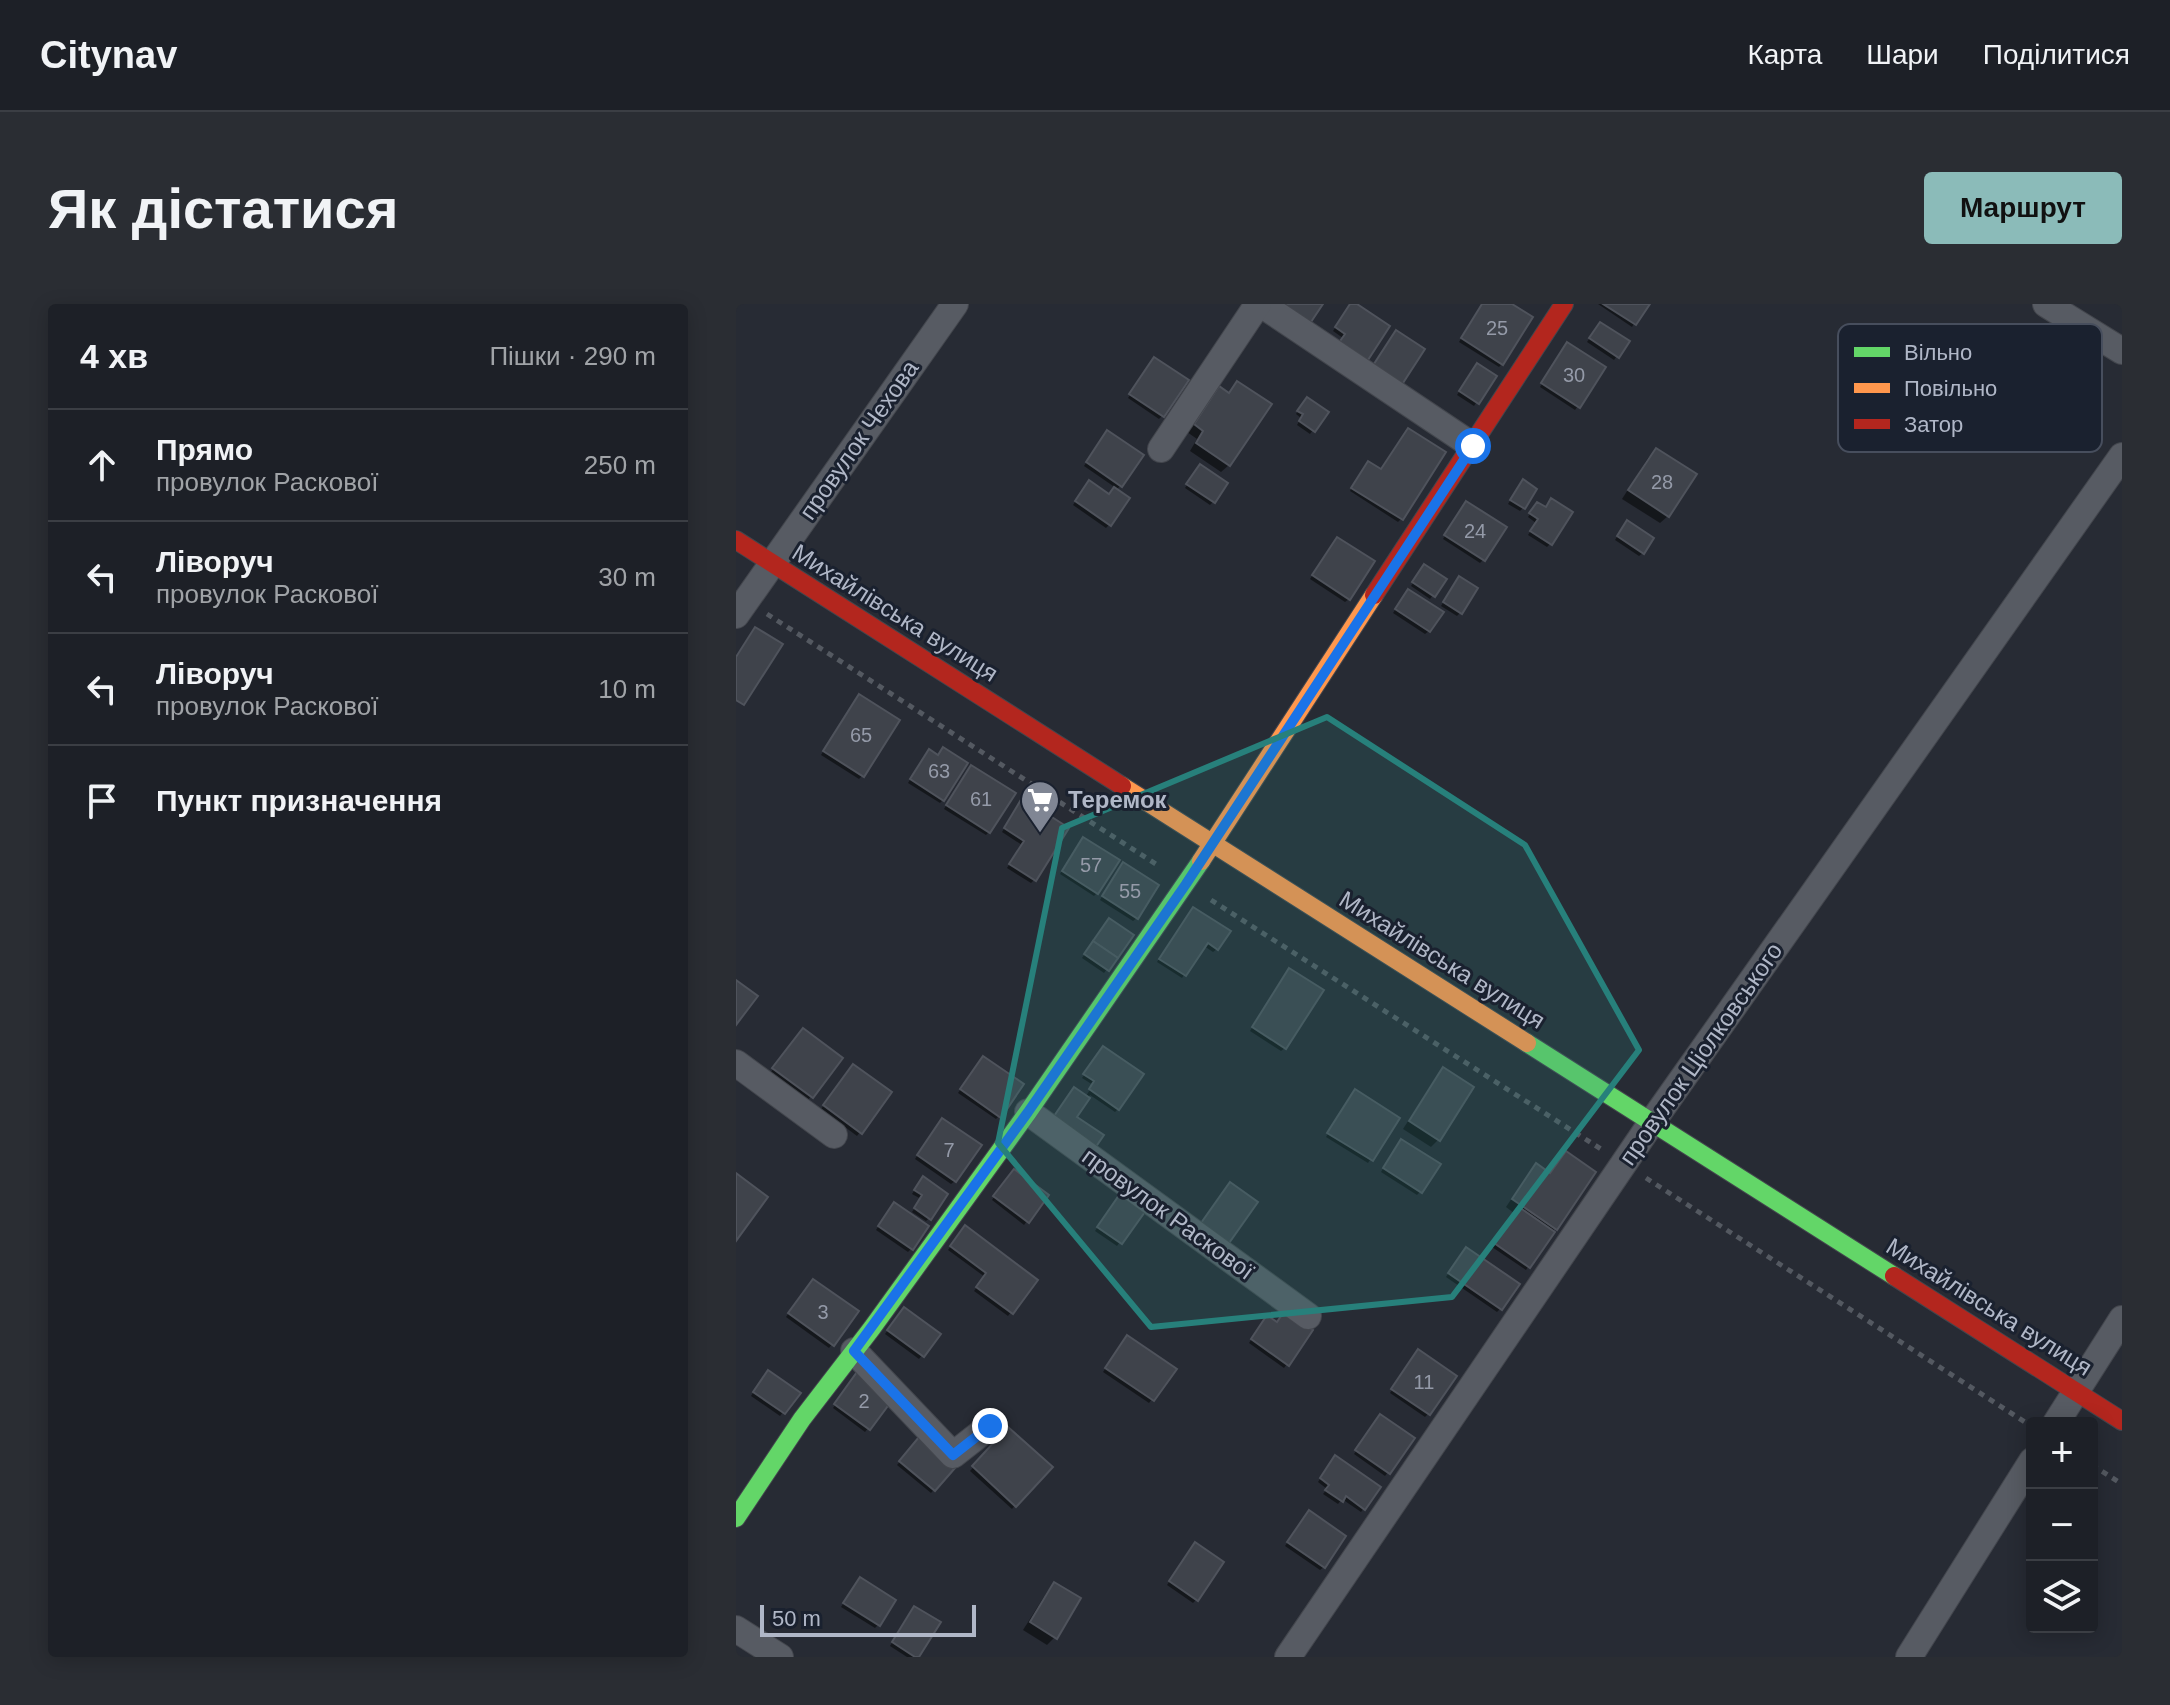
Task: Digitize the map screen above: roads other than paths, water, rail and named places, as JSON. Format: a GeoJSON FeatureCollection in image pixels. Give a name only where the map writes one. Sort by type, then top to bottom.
{"type":"FeatureCollection","features":[{"type":"Feature","properties":{"kind":"main road"},"geometry":{"type":"LineString","coordinates":[[736,1518],[802,1419],[1028,1112],[1186,884],[1564,304]]}},
{"type":"Feature","properties":{"kind":"main road","name":"Михайлівська вулиця"},"geometry":{"type":"LineString","coordinates":[[736,540],[2122,1421]]}},
{"type":"Feature","properties":{"kind":"street","name":"провулок Чехова"},"geometry":{"type":"LineString","coordinates":[[741,608],[955,304]]}},
{"type":"Feature","properties":{"kind":"street"},"geometry":{"type":"LineString","coordinates":[[1161,449],[1260,304],[1473,446]]}},
{"type":"Feature","properties":{"kind":"street"},"geometry":{"type":"LineString","coordinates":[[2046,304],[2078,324]]}},
{"type":"Feature","properties":{"kind":"street"},"geometry":{"type":"LineString","coordinates":[[2102,339],[2122,351]]}},
{"type":"Feature","properties":{"kind":"street","name":"провулок Ціолковського"},"geometry":{"type":"LineString","coordinates":[[1288,1657],[1652,1122],[2122,456]]}},
{"type":"Feature","properties":{"kind":"street"},"geometry":{"type":"LineString","coordinates":[[736,1063],[834,1135]]}},
{"type":"Feature","properties":{"kind":"street","name":"провулок Раскової"},"geometry":{"type":"LineString","coordinates":[[1028,1112],[1308,1316]]}},
{"type":"Feature","properties":{"kind":"street"},"geometry":{"type":"LineString","coordinates":[[2060,1417],[2122,1319]]}},
{"type":"Feature","properties":{"kind":"street"},"geometry":{"type":"LineString","coordinates":[[854,1351],[953,1455],[990,1426]]}},
{"type":"Feature","properties":{"kind":"street"},"geometry":{"type":"LineString","coordinates":[[1909,1657],[2026,1471]]}},
{"type":"Feature","properties":{"kind":"street"},"geometry":{"type":"LineString","coordinates":[[736,1629],[780,1657]]}},
{"type":"Feature","properties":{"kind":"place","name":"Теремок"},"geometry":{"type":"Point","coordinates":[1040,834]}}]}
